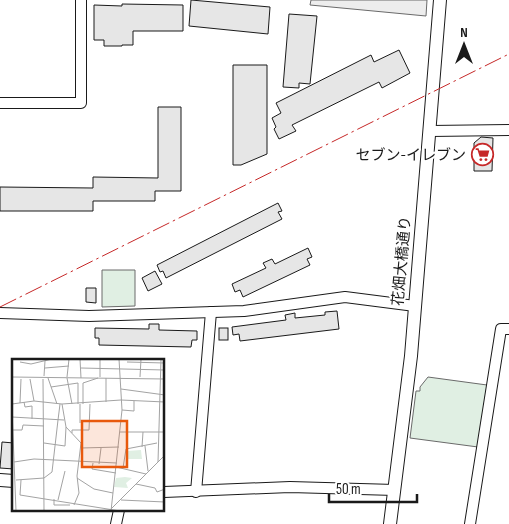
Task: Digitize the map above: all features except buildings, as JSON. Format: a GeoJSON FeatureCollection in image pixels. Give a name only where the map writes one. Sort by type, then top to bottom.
{"type":"FeatureCollection","features":[{"type":"Feature","properties":{"kind":"street"},"geometry":{"type":"LineString","coordinates":[[0,103],[80,103],[81,0]]}},
{"type":"Feature","properties":{"kind":"street","name":"花畑大橋通り"},"geometry":{"type":"LineString","coordinates":[[390,524],[411,356],[440,0]]}},
{"type":"Feature","properties":{"kind":"street"},"geometry":{"type":"LineString","coordinates":[[430,131],[509,130]]}},
{"type":"Feature","properties":{"kind":"street"},"geometry":{"type":"LineString","coordinates":[[0,313],[89,316],[244,311],[344,297],[415,306]]}},
{"type":"Feature","properties":{"kind":"street"},"geometry":{"type":"LineString","coordinates":[[196,492],[211,312]]}},
{"type":"Feature","properties":{"kind":"street"},"geometry":{"type":"LineString","coordinates":[[470,524],[501,329],[509,329]]}},
{"type":"Feature","properties":{"kind":"street"},"geometry":{"type":"LineString","coordinates":[[165,492],[290,487],[395,490]]}},
{"type":"Feature","properties":{"kind":"green space"},"geometry":{"type":"Polygon","coordinates":[[[102,270],[135,270],[135,306],[102,307],[102,270]]]}},
{"type":"Feature","properties":{"kind":"green space"},"geometry":{"type":"Polygon","coordinates":[[[428,377],[487,385],[478,447],[410,438],[416,391],[420,391],[420,387],[428,377]]]}},
{"type":"Feature","properties":{"kind":"shaded area"},"geometry":{"type":"Polygon","coordinates":[[[311,0],[427,0],[426,16],[310,5],[311,0]]]}},
{"type":"Feature","properties":{"kind":"power"},"geometry":{"type":"LineString","coordinates":[[0,307],[509,54]]}},
{"type":"Feature","properties":{"kind":"place","name":"セブン-イレブン"},"geometry":{"type":"Point","coordinates":[482,155]}}]}
